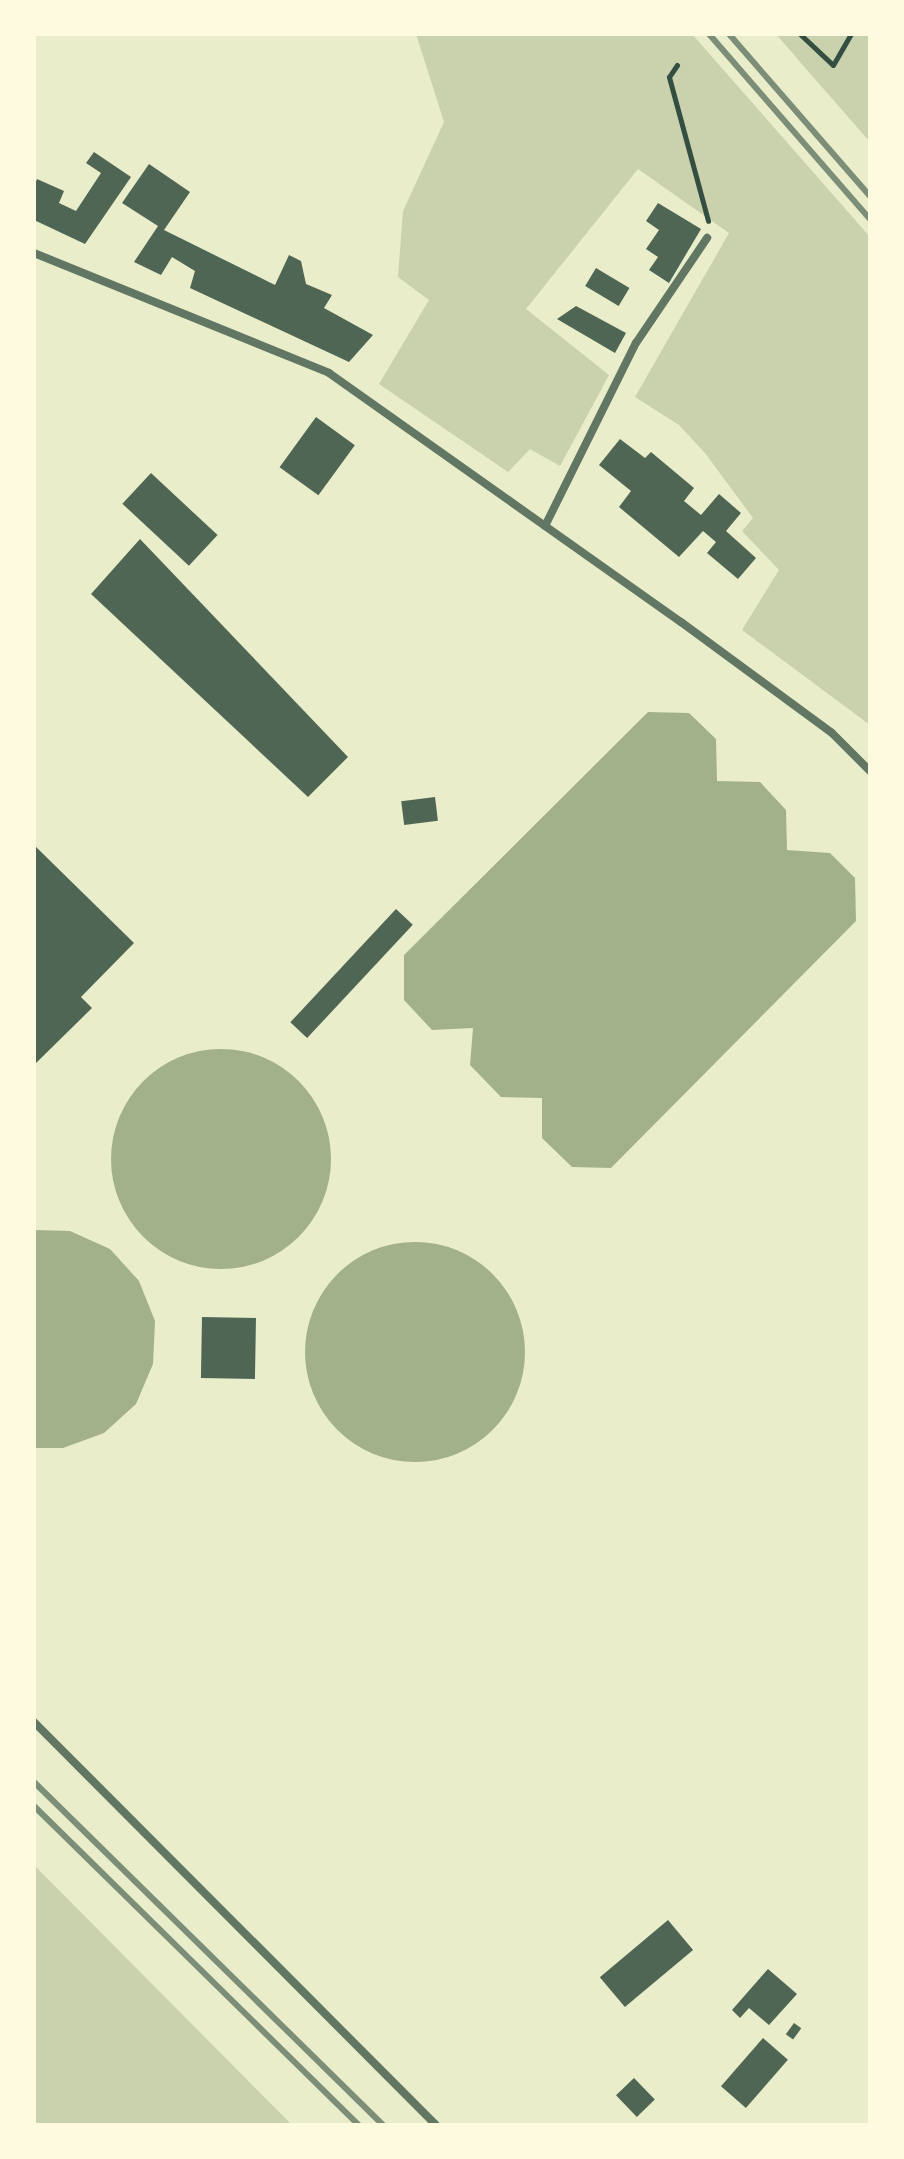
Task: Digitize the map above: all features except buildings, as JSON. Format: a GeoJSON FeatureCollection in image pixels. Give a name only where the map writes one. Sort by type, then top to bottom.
{"type":"FeatureCollection","features":[{"type":"Feature","properties":{"kind":"street"},"geometry":{"type":"LineString","coordinates":[[545,526],[636,343],[707,238]]}},
{"type":"Feature","properties":{"kind":"street"},"geometry":{"type":"LineString","coordinates":[[34,253],[329,373],[832,733],[870,771]]}},
{"type":"Feature","properties":{"kind":"street"},"geometry":{"type":"LineString","coordinates":[[34,1722],[436,2125]]}},
{"type":"Feature","properties":{"kind":"path"},"geometry":{"type":"LineString","coordinates":[[800,34],[833,65],[851,34]]}},
{"type":"Feature","properties":{"kind":"path"},"geometry":{"type":"LineString","coordinates":[[677,65],[669,77],[707,238]]}},
{"type":"Feature","properties":{"kind":"shaded area"},"geometry":{"type":"Polygon","coordinates":[[[416,34],[692,34],[870,237],[870,725],[742,630],[779,570],[742,531],[753,518],[705,453],[679,425],[635,397],[729,233],[638,169],[526,309],[609,375],[560,466],[530,449],[508,472],[379,384],[429,300],[398,277],[403,211],[444,122],[416,34]]]}},
{"type":"Feature","properties":{"kind":"shaded area"},"geometry":{"type":"Polygon","coordinates":[[[776,34],[870,34],[870,142],[807,70],[776,34]]]}},
{"type":"Feature","properties":{"kind":"shaded area"},"geometry":{"type":"Polygon","coordinates":[[[648,712],[689,713],[716,739],[717,781],[760,782],[786,810],[787,850],[830,853],[855,878],[856,921],[611,1168],[572,1167],[542,1138],[542,1098],[501,1097],[470,1065],[473,1028],[432,1030],[404,1000],[404,955],[648,712]]]}},
{"type":"Feature","properties":{"kind":"shaded area"},"geometry":{"type":"Polygon","coordinates":[[[221,1049],[242,1051],[263,1058],[299,1081],[322,1117],[329,1138],[329,1180],[322,1201],[299,1237],[263,1260],[242,1267],[221,1269],[200,1267],[179,1260],[143,1237],[120,1201],[113,1180],[111,1159],[113,1138],[120,1117],[143,1081],[179,1058],[200,1051],[221,1049]]]}},
{"type":"Feature","properties":{"kind":"shaded area"},"geometry":{"type":"Polygon","coordinates":[[[34,1230],[70,1231],[110,1249],[139,1281],[155,1321],[153,1364],[136,1404],[104,1433],[63,1448],[34,1448],[34,1230]]]}},
{"type":"Feature","properties":{"kind":"shaded area"},"geometry":{"type":"Polygon","coordinates":[[[415,1242],[457,1251],[476,1261],[492,1275],[506,1291],[516,1310],[525,1352],[516,1394],[506,1413],[492,1429],[476,1443],[457,1453],[415,1462],[373,1453],[354,1443],[338,1429],[324,1413],[314,1394],[305,1352],[314,1310],[324,1291],[338,1275],[354,1261],[373,1251],[415,1242]]]}},
{"type":"Feature","properties":{"kind":"shaded area"},"geometry":{"type":"Polygon","coordinates":[[[34,1865],[292,2125],[34,2125],[34,1865]]]}},
{"type":"Feature","properties":{"kind":"railway"},"geometry":{"type":"LineString","coordinates":[[709,34],[870,219]]}},
{"type":"Feature","properties":{"kind":"railway"},"geometry":{"type":"LineString","coordinates":[[729,34],[870,196]]}},
{"type":"Feature","properties":{"kind":"railway"},"geometry":{"type":"LineString","coordinates":[[34,1782],[383,2125]]}},
{"type":"Feature","properties":{"kind":"railway"},"geometry":{"type":"LineString","coordinates":[[34,1806],[359,2125]]}}]}
